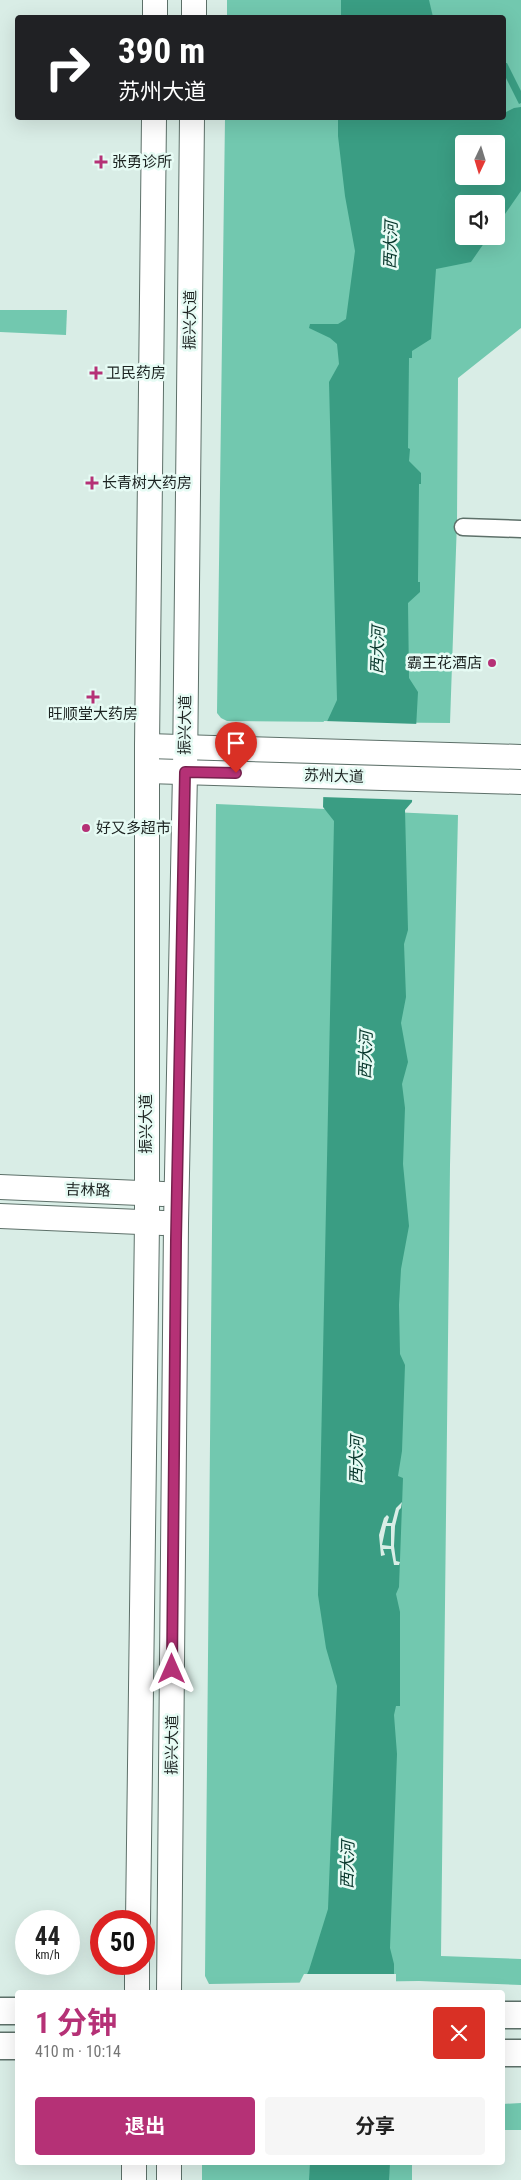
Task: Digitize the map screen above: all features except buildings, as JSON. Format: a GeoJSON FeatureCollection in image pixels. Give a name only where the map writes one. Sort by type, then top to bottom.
{"type":"FeatureCollection","features":[{"type":"Feature","properties":{"kind":"main road"},"geometry":{"type":"LineString","coordinates":[[155,0],[155,15]]}},
{"type":"Feature","properties":{"kind":"main road"},"geometry":{"type":"LineString","coordinates":[[194,0],[194,15]]}},
{"type":"Feature","properties":{"kind":"main road","name":"振兴大道"},"geometry":{"type":"LineString","coordinates":[[138,1910],[147,1222],[146,771],[154,120]]}},
{"type":"Feature","properties":{"kind":"main road","name":"振兴大道"},"geometry":{"type":"LineString","coordinates":[[170,1990],[176,1224],[185,772],[192,120]]}},
{"type":"Feature","properties":{"kind":"main road","name":"苏州大道"},"geometry":{"type":"LineString","coordinates":[[147,746],[521,757]]}},
{"type":"Feature","properties":{"kind":"main road","name":"苏州大道"},"geometry":{"type":"LineString","coordinates":[[146,771],[521,782]]}},
{"type":"Feature","properties":{"kind":"main road","name":"吉林路"},"geometry":{"type":"LineString","coordinates":[[0,1187],[177,1196]]}},
{"type":"Feature","properties":{"kind":"main road","name":"吉林路"},"geometry":{"type":"LineString","coordinates":[[0,1216],[176,1224]]}},
{"type":"Feature","properties":{"kind":"main road"},"geometry":{"type":"LineString","coordinates":[[137,1975],[137,1990]]}},
{"type":"Feature","properties":{"kind":"main road"},"geometry":{"type":"LineString","coordinates":[[0,2011],[15,2011]]}},
{"type":"Feature","properties":{"kind":"main road"},"geometry":{"type":"LineString","coordinates":[[505,2015],[521,2015]]}},
{"type":"Feature","properties":{"kind":"main road"},"geometry":{"type":"LineString","coordinates":[[0,2046],[15,2046]]}},
{"type":"Feature","properties":{"kind":"main road"},"geometry":{"type":"LineString","coordinates":[[505,2053],[521,2053]]}},
{"type":"Feature","properties":{"kind":"main road"},"geometry":{"type":"LineString","coordinates":[[134,2165],[134,2180]]}},
{"type":"Feature","properties":{"kind":"main road"},"geometry":{"type":"LineString","coordinates":[[169,2165],[169,2180]]}},
{"type":"Feature","properties":{"kind":"street"},"geometry":{"type":"LineString","coordinates":[[463,527],[521,529]]}},
{"type":"Feature","properties":{"kind":"shaded area"},"geometry":{"type":"Polygon","coordinates":[[[227,0],[521,0],[521,328],[458,378],[457,521],[450,723],[227,721],[217,713],[225,120],[506,120],[506,15],[227,15],[227,0]]]}},
{"type":"Feature","properties":{"kind":"shaded area"},"geometry":{"type":"Polygon","coordinates":[[[0,310],[67,310],[66,335],[0,332],[0,310]]]}},
{"type":"Feature","properties":{"kind":"shaded area"},"geometry":{"type":"Polygon","coordinates":[[[216,804],[458,815],[450,1165],[441,1956],[521,1959],[521,1985],[419,1981],[209,1984],[205,1976],[216,804]]]}},
{"type":"Feature","properties":{"kind":"shaded area"},"geometry":{"type":"Polygon","coordinates":[[[521,2103],[521,2130],[505,2130],[505,2104],[521,2103]]]}},
{"type":"Feature","properties":{"kind":"shaded area"},"geometry":{"type":"Polygon","coordinates":[[[202,2165],[412,2165],[412,2180],[202,2180],[202,2165]]]}},
{"type":"Feature","properties":{"kind":"water"},"geometry":{"type":"Polygon","coordinates":[[[341,0],[429,0],[433,15],[341,15],[341,0]]]}},
{"type":"Feature","properties":{"kind":"water"},"geometry":{"type":"Polygon","coordinates":[[[506,63],[521,91],[521,103],[519,104],[506,78],[506,63]]]}},
{"type":"Feature","properties":{"kind":"water","name":"西大河"},"geometry":{"type":"Polygon","coordinates":[[[521,107],[521,191],[505,214],[505,195],[455,195],[455,245],[483,245],[471,262],[436,269],[431,339],[412,351],[412,358],[409,358],[409,461],[421,473],[421,484],[419,484],[418,582],[420,582],[420,592],[408,603],[409,678],[418,692],[412,802],[405,810],[408,930],[404,944],[406,997],[401,1023],[408,1062],[402,1084],[405,1108],[403,1164],[409,1226],[401,1269],[399,1305],[400,1354],[405,1365],[402,1451],[398,1476],[403,1478],[399,1587],[396,1594],[400,1612],[400,1706],[396,1706],[394,1715],[397,1754],[390,1948],[394,1964],[394,1990],[302,1990],[302,1985],[309,1970],[328,1909],[337,1686],[326,1648],[318,1595],[334,821],[323,807],[325,726],[337,700],[329,382],[339,364],[337,344],[330,338],[309,328],[310,324],[338,324],[346,319],[355,251],[345,196],[338,120],[506,120],[506,112],[521,107]]]}},
{"type":"Feature","properties":{"kind":"water"},"geometry":{"type":"Polygon","coordinates":[[[310,2165],[390,2165],[389,2180],[309,2180],[310,2165]]]}},
{"type":"Feature","properties":{"kind":"pier"},"geometry":{"type":"Polygon","coordinates":[[[324,721],[419,724],[415,800],[321,797],[322,726],[324,721]]]}},
{"type":"Feature","properties":{"kind":"pier"},"geometry":{"type":"Polygon","coordinates":[[[402,1502],[395,1526],[394,1546],[396,1561],[400,1562],[399,1565],[394,1565],[391,1549],[383,1549],[385,1555],[381,1556],[379,1535],[384,1518],[387,1515],[389,1517],[387,1523],[392,1523],[396,1508],[402,1502]],[[386,1526],[382,1545],[391,1546],[391,1526],[386,1526]]]}},
{"type":"Feature","properties":{"kind":"pier"},"geometry":{"type":"Polygon","coordinates":[[[304,1974],[396,1974],[396,1990],[299,1990],[299,1984],[304,1974]]]}},
{"type":"Feature","properties":{"kind":"place","name":"张勇诊所"},"geometry":{"type":"Point","coordinates":[101,162]}},
{"type":"Feature","properties":{"kind":"place","name":"卫民药房"},"geometry":{"type":"Point","coordinates":[96,373]}},
{"type":"Feature","properties":{"kind":"place","name":"长青树大药房"},"geometry":{"type":"Point","coordinates":[92,483]}},
{"type":"Feature","properties":{"kind":"place","name":"霸王花酒店"},"geometry":{"type":"Point","coordinates":[492,663]}},
{"type":"Feature","properties":{"kind":"place","name":"旺顺堂大药房"},"geometry":{"type":"Point","coordinates":[93,697]}},
{"type":"Feature","properties":{"kind":"place","name":"好又多超市"},"geometry":{"type":"Point","coordinates":[86,828]}},
{"type":"Feature","properties":{"kind":"route"},"geometry":{"type":"LineString","coordinates":[[172,1669],[176,1240],[185,772],[236,773]]}}]}
